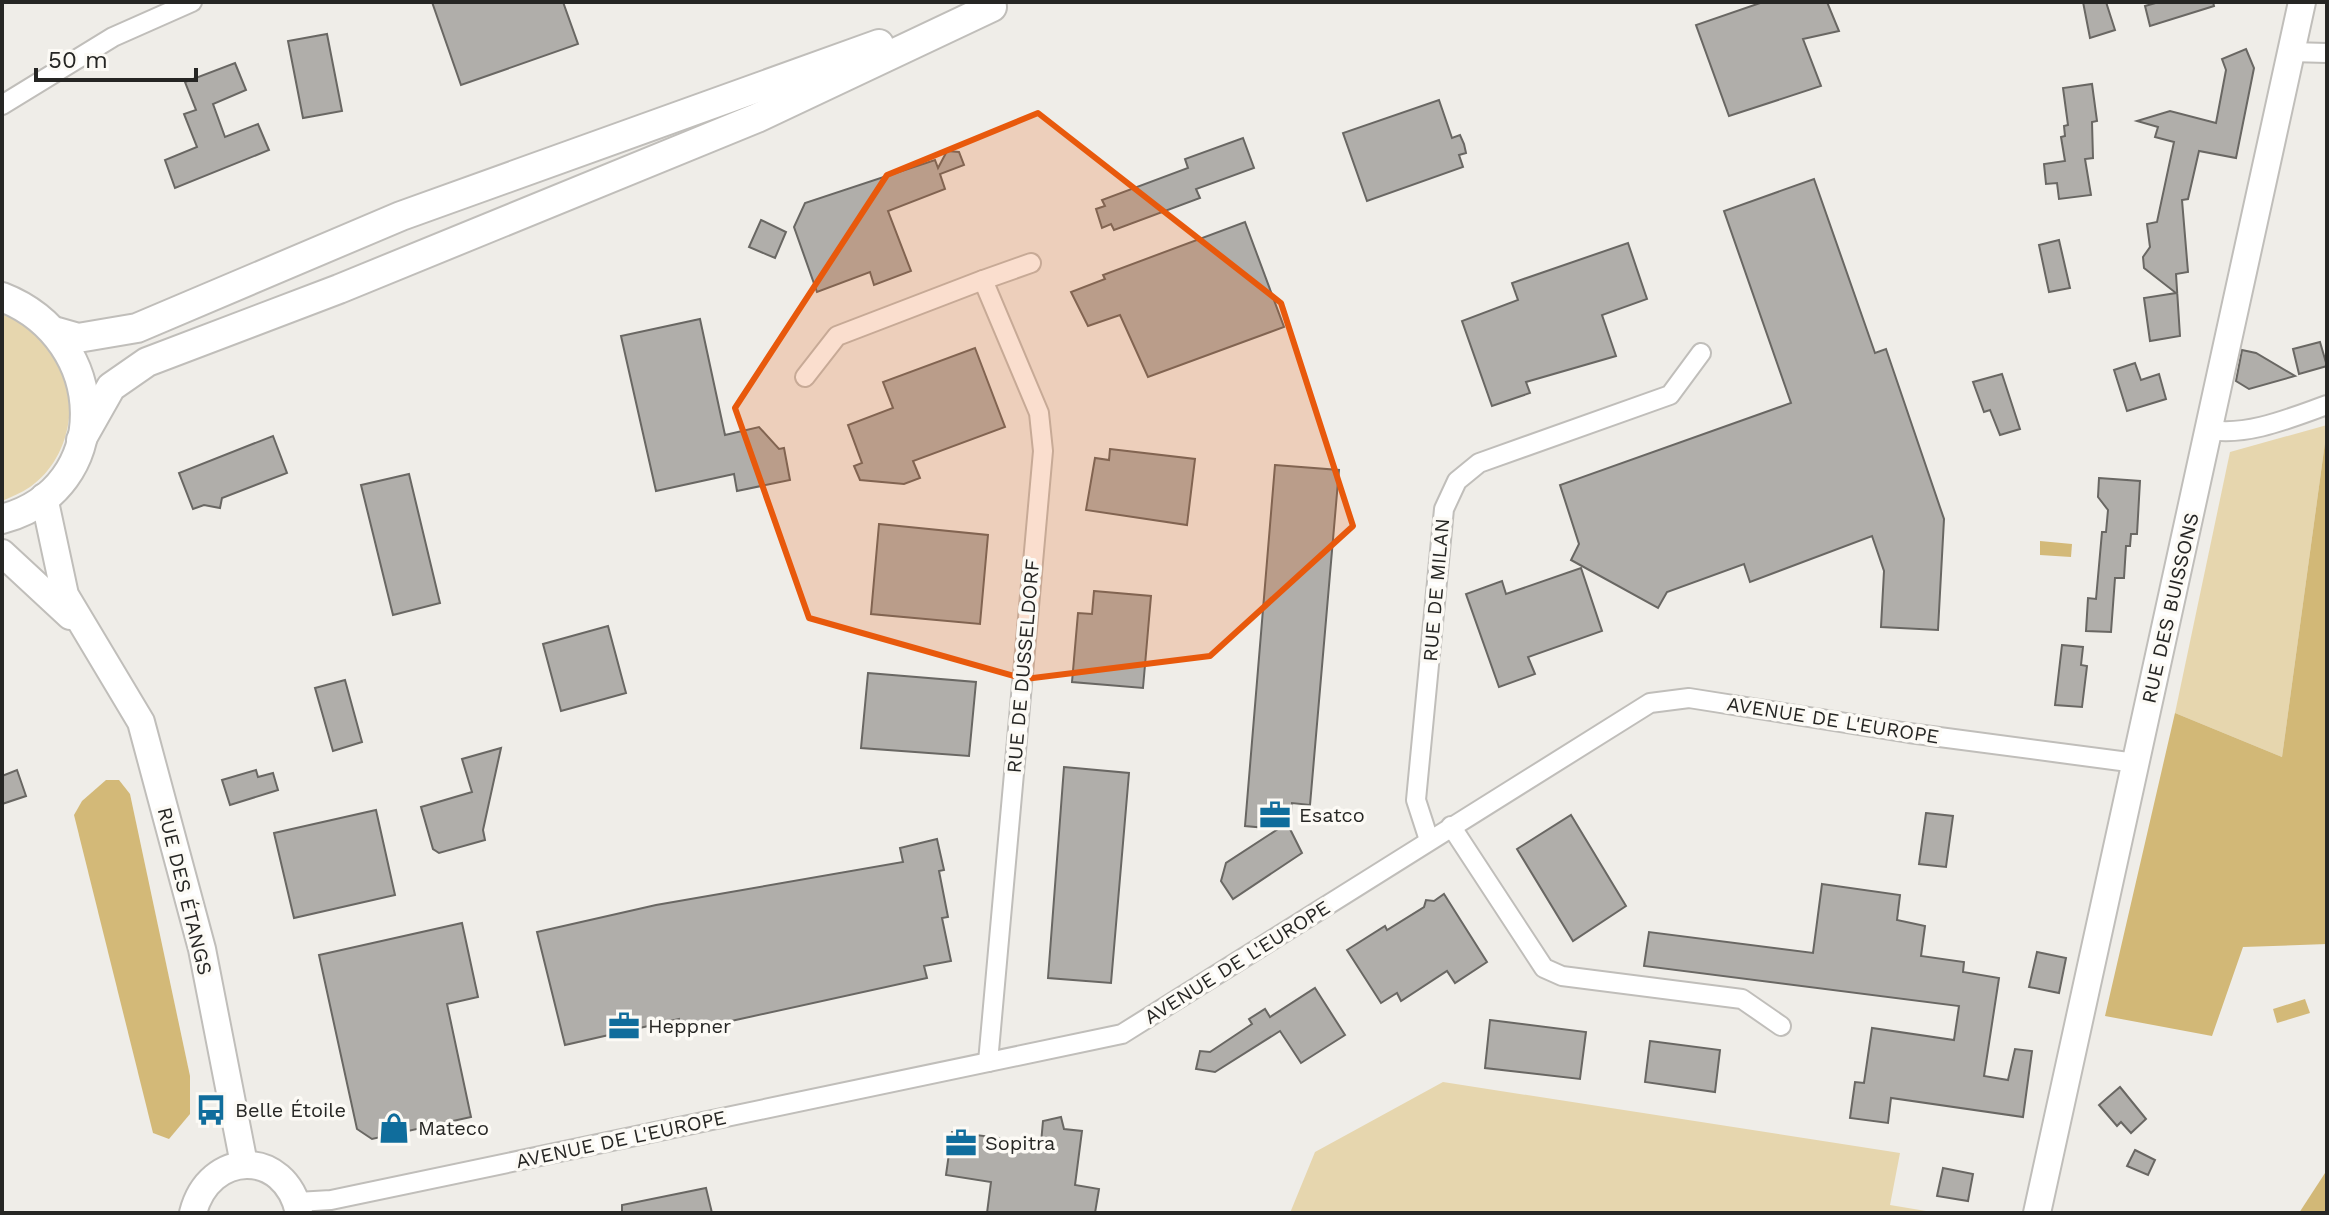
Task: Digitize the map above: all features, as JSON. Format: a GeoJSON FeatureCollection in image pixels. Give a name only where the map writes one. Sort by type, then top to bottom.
{"type":"FeatureCollection","features":[{"type":"Feature","properties":{"kind":"main road"},"geometry":{"type":"LineString","coordinates":[[57,332],[78,338],[137,328],[401,216],[501,178],[840,57],[998,5]]}},
{"type":"Feature","properties":{"kind":"main road"},"geometry":{"type":"LineString","coordinates":[[2,519],[44,497],[60,481],[111,387],[147,362],[339,289],[757,118],[998,5]]}},
{"type":"Feature","properties":{"kind":"main road"},"geometry":{"type":"LineString","coordinates":[[2,297],[41,317],[57,332],[74,356],[83,384],[86,412],[81,440]]}},
{"type":"Feature","properties":{"kind":"street"},"geometry":{"type":"LineString","coordinates":[[2,105],[113,37],[192,2]]}},
{"type":"Feature","properties":{"kind":"street","name":"RUE DES BUISSONS"},"geometry":{"type":"LineString","coordinates":[[2037,1213],[2302,2]]}},
{"type":"Feature","properties":{"kind":"street"},"geometry":{"type":"LineString","coordinates":[[2291,52],[2327,53]]}},
{"type":"Feature","properties":{"kind":"street"},"geometry":{"type":"LineString","coordinates":[[805,377],[837,336],[1031,263]]}},
{"type":"Feature","properties":{"kind":"street","name":"RUE DE DUSSELDORF"},"geometry":{"type":"LineString","coordinates":[[983,280],[1039,413],[1043,451],[988,1062]]}},
{"type":"Feature","properties":{"kind":"street","name":"RUE DE MILAN"},"geometry":{"type":"LineString","coordinates":[[1429,840],[1416,800],[1444,509],[1457,481],[1479,463],[1670,395],[1701,353]]}},
{"type":"Feature","properties":{"kind":"street"},"geometry":{"type":"LineString","coordinates":[[2210,430],[2226,432],[2270,424],[2327,405]]}},
{"type":"Feature","properties":{"kind":"street","name":"RUE DES ÉTANGS"},"geometry":{"type":"LineString","coordinates":[[44,497],[65,595],[141,722],[202,949],[244,1164]]}},
{"type":"Feature","properties":{"kind":"street","name":"RUE DES ÉTANGS"},"geometry":{"type":"LineString","coordinates":[[2,553],[87,633]]}},
{"type":"Feature","properties":{"kind":"street","name":"AVENUE DE L'EUROPE"},"geometry":{"type":"LineString","coordinates":[[298,1208],[1122,1034],[1650,703],[1689,698],[1909,733],[2136,763]]}},
{"type":"Feature","properties":{"kind":"street"},"geometry":{"type":"LineString","coordinates":[[1451,826],[1544,968],[1562,976],[1742,999],[1781,1026]]}},
{"type":"Feature","properties":{"kind":"street"},"geometry":{"type":"LineString","coordinates":[[193,1213],[198,1196],[208,1181],[221,1171],[244,1164],[273,1171],[287,1183],[298,1208]]}},
{"type":"Feature","properties":{"kind":"highlighted area"},"geometry":{"type":"Polygon","coordinates":[[[1038,113],[1281,303],[1353,526],[1210,656],[1025,679],[809,618],[735,408],[887,175],[1038,113]]]}},
{"type":"Feature","properties":{"kind":"shaded area"},"geometry":{"type":"Polygon","coordinates":[[[2,313],[33,330],[48,344],[59,361],[70,399],[65,439],[57,457],[45,474],[30,487],[2,501],[2,313]]]}},
{"type":"Feature","properties":{"kind":"shaded area"},"geometry":{"type":"Polygon","coordinates":[[[2327,425],[2282,757],[2175,713],[2230,452],[2327,425]]]}},
{"type":"Feature","properties":{"kind":"shaded area"},"geometry":{"type":"Polygon","coordinates":[[[2327,428],[2327,944],[2243,947],[2212,1036],[2105,1016],[2175,713],[2282,757],[2327,428]]]}},
{"type":"Feature","properties":{"kind":"shaded area"},"geometry":{"type":"Polygon","coordinates":[[[2040,541],[2072,544],[2071,557],[2040,555],[2040,541]]]}},
{"type":"Feature","properties":{"kind":"shaded area"},"geometry":{"type":"Polygon","coordinates":[[[106,780],[119,780],[130,794],[190,1076],[190,1114],[169,1139],[153,1133],[74,815],[82,801],[106,780]]]}},
{"type":"Feature","properties":{"kind":"shaded area"},"geometry":{"type":"Polygon","coordinates":[[[2305,999],[2310,1013],[2277,1023],[2273,1009],[2305,999]]]}},
{"type":"Feature","properties":{"kind":"shaded area"},"geometry":{"type":"Polygon","coordinates":[[[1443,1082],[1900,1153],[1890,1205],[1938,1213],[1290,1213],[1315,1152],[1443,1082]]]}},
{"type":"Feature","properties":{"kind":"shaded area"},"geometry":{"type":"Polygon","coordinates":[[[2327,1170],[2327,1213],[2299,1213],[2327,1170]]]}},
{"type":"Feature","properties":{"kind":"building"},"geometry":{"type":"Polygon","coordinates":[[[432,2],[563,2],[578,44],[461,85],[432,2]]]}},
{"type":"Feature","properties":{"kind":"building"},"geometry":{"type":"Polygon","coordinates":[[[1763,2],[1827,2],[1839,31],[1803,39],[1821,86],[1729,116],[1696,25],[1763,2]]]}},
{"type":"Feature","properties":{"kind":"building"},"geometry":{"type":"Polygon","coordinates":[[[2083,2],[2106,2],[2115,30],[2090,38],[2083,2]]]}},
{"type":"Feature","properties":{"kind":"building"},"geometry":{"type":"Polygon","coordinates":[[[2159,2],[2213,2],[2214,6],[2150,26],[2145,6],[2159,2]]]}},
{"type":"Feature","properties":{"kind":"building"},"geometry":{"type":"Polygon","coordinates":[[[327,34],[342,111],[303,118],[288,41],[327,34]]]}},
{"type":"Feature","properties":{"kind":"building"},"geometry":{"type":"Polygon","coordinates":[[[2246,49],[2254,68],[2236,158],[2199,151],[2188,199],[2182,200],[2188,272],[2176,274],[2180,336],[2150,341],[2144,298],[2176,293],[2144,268],[2143,257],[2150,247],[2147,224],[2157,222],[2174,142],[2155,137],[2158,127],[2137,121],[2170,111],[2216,123],[2226,70],[2222,59],[2246,49]]]}},
{"type":"Feature","properties":{"kind":"building"},"geometry":{"type":"Polygon","coordinates":[[[235,63],[246,90],[213,104],[225,137],[258,124],[269,150],[175,188],[165,160],[197,147],[184,114],[196,110],[185,82],[235,63]]]}},
{"type":"Feature","properties":{"kind":"building"},"geometry":{"type":"Polygon","coordinates":[[[2092,84],[2097,121],[2092,122],[2093,158],[2085,159],[2091,195],[2059,199],[2057,183],[2046,184],[2044,164],[2065,161],[2061,137],[2065,136],[2064,126],[2068,125],[2063,88],[2092,84]]]}},
{"type":"Feature","properties":{"kind":"building"},"geometry":{"type":"Polygon","coordinates":[[[1439,100],[1452,138],[1460,135],[1464,144],[1466,153],[1459,155],[1463,167],[1367,201],[1343,133],[1439,100]]]}},
{"type":"Feature","properties":{"kind":"building"},"geometry":{"type":"Polygon","coordinates":[[[1243,138],[1254,168],[1196,189],[1200,198],[1114,230],[1111,224],[1102,228],[1096,209],[1105,206],[1102,200],[1188,168],[1185,159],[1243,138]]]}},
{"type":"Feature","properties":{"kind":"building"},"geometry":{"type":"Polygon","coordinates":[[[947,151],[959,152],[964,165],[940,174],[945,189],[888,211],[911,271],[874,285],[870,272],[817,292],[794,227],[805,203],[935,160],[938,168],[947,151]]]}},
{"type":"Feature","properties":{"kind":"building"},"geometry":{"type":"Polygon","coordinates":[[[1814,179],[1875,353],[1886,349],[1944,519],[1938,630],[1881,627],[1884,571],[1872,536],[1750,582],[1744,564],[1667,592],[1658,608],[1571,560],[1579,544],[1560,485],[1791,403],[1724,211],[1814,179]]]}},
{"type":"Feature","properties":{"kind":"building"},"geometry":{"type":"Polygon","coordinates":[[[761,220],[786,232],[775,258],[749,247],[761,220]]]}},
{"type":"Feature","properties":{"kind":"building"},"geometry":{"type":"Polygon","coordinates":[[[1245,222],[1284,327],[1148,377],[1120,315],[1088,326],[1071,292],[1105,279],[1103,275],[1245,222]]]}},
{"type":"Feature","properties":{"kind":"building"},"geometry":{"type":"Polygon","coordinates":[[[2059,240],[2070,288],[2049,292],[2039,245],[2059,240]]]}},
{"type":"Feature","properties":{"kind":"building"},"geometry":{"type":"Polygon","coordinates":[[[1628,243],[1647,299],[1602,315],[1616,356],[1526,382],[1530,393],[1492,406],[1462,321],[1518,300],[1512,283],[1628,243]]]}},
{"type":"Feature","properties":{"kind":"building"},"geometry":{"type":"Polygon","coordinates":[[[700,319],[725,435],[759,427],[779,449],[784,448],[790,480],[737,491],[734,474],[656,491],[621,336],[700,319]]]}},
{"type":"Feature","properties":{"kind":"building"},"geometry":{"type":"Polygon","coordinates":[[[2320,342],[2327,366],[2299,374],[2293,349],[2320,342]]]}},
{"type":"Feature","properties":{"kind":"building"},"geometry":{"type":"Polygon","coordinates":[[[975,348],[1005,427],[913,461],[920,478],[904,484],[860,480],[854,466],[862,463],[848,425],[893,408],[883,382],[975,348]]]}},
{"type":"Feature","properties":{"kind":"building"},"geometry":{"type":"Polygon","coordinates":[[[2242,350],[2256,353],[2295,376],[2249,389],[2236,381],[2242,350]]]}},
{"type":"Feature","properties":{"kind":"building"},"geometry":{"type":"Polygon","coordinates":[[[2135,363],[2141,380],[2159,374],[2166,399],[2127,411],[2114,370],[2135,363]]]}},
{"type":"Feature","properties":{"kind":"building"},"geometry":{"type":"Polygon","coordinates":[[[2002,374],[2020,429],[2000,435],[1990,410],[1984,412],[1973,382],[2002,374]]]}},
{"type":"Feature","properties":{"kind":"building"},"geometry":{"type":"Polygon","coordinates":[[[273,436],[287,473],[222,498],[220,508],[204,505],[193,509],[179,473],[273,436]]]}},
{"type":"Feature","properties":{"kind":"building"},"geometry":{"type":"Polygon","coordinates":[[[1110,449],[1195,459],[1187,525],[1086,510],[1095,458],[1109,460],[1110,449]]]}},
{"type":"Feature","properties":{"kind":"building"},"geometry":{"type":"Polygon","coordinates":[[[1275,465],[1339,470],[1310,805],[1292,803],[1290,829],[1302,853],[1233,899],[1221,881],[1226,863],[1278,829],[1245,826],[1275,465]]]}},
{"type":"Feature","properties":{"kind":"building"},"geometry":{"type":"Polygon","coordinates":[[[409,474],[440,603],[393,615],[361,485],[409,474]]]}},
{"type":"Feature","properties":{"kind":"building"},"geometry":{"type":"Polygon","coordinates":[[[2099,478],[2140,481],[2137,534],[2131,534],[2130,546],[2126,546],[2124,578],[2115,578],[2111,632],[2086,631],[2088,598],[2096,599],[2102,532],[2106,532],[2108,510],[2098,497],[2099,478]]]}},
{"type":"Feature","properties":{"kind":"building"},"geometry":{"type":"Polygon","coordinates":[[[879,524],[988,535],[980,624],[871,614],[879,524]]]}},
{"type":"Feature","properties":{"kind":"building"},"geometry":{"type":"Polygon","coordinates":[[[1581,568],[1602,631],[1528,657],[1535,674],[1499,687],[1466,594],[1502,581],[1506,594],[1581,568]]]}},
{"type":"Feature","properties":{"kind":"building"},"geometry":{"type":"Polygon","coordinates":[[[1094,591],[1151,596],[1143,688],[1072,682],[1078,613],[1092,614],[1094,591]]]}},
{"type":"Feature","properties":{"kind":"building"},"geometry":{"type":"Polygon","coordinates":[[[608,626],[626,693],[561,711],[543,644],[608,626]]]}},
{"type":"Feature","properties":{"kind":"building"},"geometry":{"type":"Polygon","coordinates":[[[2062,645],[2083,647],[2081,665],[2087,666],[2082,707],[2055,705],[2062,645]]]}},
{"type":"Feature","properties":{"kind":"building"},"geometry":{"type":"Polygon","coordinates":[[[868,673],[976,682],[969,756],[861,748],[868,673]]]}},
{"type":"Feature","properties":{"kind":"building"},"geometry":{"type":"Polygon","coordinates":[[[345,680],[362,742],[333,751],[315,688],[345,680]]]}},
{"type":"Feature","properties":{"kind":"building"},"geometry":{"type":"Polygon","coordinates":[[[501,748],[483,830],[485,840],[439,853],[433,849],[421,807],[472,792],[462,759],[501,748]]]}},
{"type":"Feature","properties":{"kind":"building"},"geometry":{"type":"Polygon","coordinates":[[[1064,767],[1129,773],[1111,983],[1048,978],[1064,767]]]}},
{"type":"Feature","properties":{"kind":"building"},"geometry":{"type":"Polygon","coordinates":[[[17,770],[26,796],[2,804],[2,776],[17,770]]]}},
{"type":"Feature","properties":{"kind":"building"},"geometry":{"type":"Polygon","coordinates":[[[256,770],[258,777],[273,773],[278,790],[230,805],[222,780],[256,770]]]}},
{"type":"Feature","properties":{"kind":"building"},"geometry":{"type":"Polygon","coordinates":[[[376,810],[395,895],[294,918],[274,833],[376,810]]]}},
{"type":"Feature","properties":{"kind":"building"},"geometry":{"type":"Polygon","coordinates":[[[1926,813],[1953,816],[1946,867],[1919,864],[1926,813]]]}},
{"type":"Feature","properties":{"kind":"building"},"geometry":{"type":"Polygon","coordinates":[[[1571,815],[1626,906],[1573,941],[1517,849],[1571,815]]]}},
{"type":"Feature","properties":{"kind":"building"},"geometry":{"type":"Polygon","coordinates":[[[937,839],[944,870],[939,871],[948,917],[942,918],[951,961],[924,966],[927,978],[681,1032],[679,1019],[565,1045],[537,932],[656,905],[903,862],[900,848],[937,839]]]}},
{"type":"Feature","properties":{"kind":"building"},"geometry":{"type":"Polygon","coordinates":[[[1822,884],[1900,895],[1897,920],[1925,926],[1921,956],[1964,962],[1963,972],[1999,978],[1984,1076],[2008,1080],[2015,1049],[2032,1051],[2023,1117],[1891,1098],[1888,1123],[1850,1118],[1855,1082],[1864,1083],[1872,1028],[1954,1040],[1959,1006],[1644,966],[1649,932],[1813,953],[1822,884]]]}},
{"type":"Feature","properties":{"kind":"building"},"geometry":{"type":"Polygon","coordinates":[[[1444,894],[1487,962],[1455,983],[1447,971],[1401,1001],[1397,993],[1381,1003],[1347,950],[1385,926],[1387,930],[1424,907],[1426,900],[1434,901],[1444,894]]]}},
{"type":"Feature","properties":{"kind":"building"},"geometry":{"type":"Polygon","coordinates":[[[462,923],[478,997],[447,1004],[471,1117],[372,1139],[357,1129],[319,955],[462,923]]]}},
{"type":"Feature","properties":{"kind":"building"},"geometry":{"type":"Polygon","coordinates":[[[2037,952],[2066,958],[2059,993],[2029,987],[2037,952]]]}},
{"type":"Feature","properties":{"kind":"building"},"geometry":{"type":"Polygon","coordinates":[[[1315,988],[1345,1035],[1301,1063],[1280,1031],[1215,1072],[1196,1069],[1200,1051],[1210,1052],[1252,1024],[1249,1019],[1265,1009],[1270,1017],[1315,988]]]}},
{"type":"Feature","properties":{"kind":"building"},"geometry":{"type":"Polygon","coordinates":[[[1490,1020],[1586,1032],[1580,1079],[1485,1068],[1490,1020]]]}},
{"type":"Feature","properties":{"kind":"building"},"geometry":{"type":"Polygon","coordinates":[[[1650,1041],[1720,1050],[1715,1092],[1645,1082],[1650,1041]]]}},
{"type":"Feature","properties":{"kind":"building"},"geometry":{"type":"Polygon","coordinates":[[[2120,1087],[2146,1119],[2131,1133],[2121,1122],[2117,1126],[2099,1105],[2120,1087]]]}},
{"type":"Feature","properties":{"kind":"building"},"geometry":{"type":"Polygon","coordinates":[[[1061,1117],[1064,1129],[1082,1131],[1075,1185],[1099,1189],[1095,1213],[987,1213],[991,1182],[946,1175],[952,1132],[1041,1143],[1043,1121],[1061,1117]]]}},
{"type":"Feature","properties":{"kind":"building"},"geometry":{"type":"Polygon","coordinates":[[[2135,1150],[2155,1160],[2148,1175],[2127,1166],[2135,1150]]]}},
{"type":"Feature","properties":{"kind":"building"},"geometry":{"type":"Polygon","coordinates":[[[1943,1168],[1973,1174],[1968,1201],[1937,1196],[1943,1168]]]}},
{"type":"Feature","properties":{"kind":"building"},"geometry":{"type":"Polygon","coordinates":[[[706,1188],[712,1213],[622,1213],[622,1205],[706,1188]]]}},
{"type":"Feature","properties":{"kind":"place","name":"Esatco"},"geometry":{"type":"Point","coordinates":[1275,815]}},
{"type":"Feature","properties":{"kind":"place","name":"Heppner"},"geometry":{"type":"Point","coordinates":[624,1026]}},
{"type":"Feature","properties":{"kind":"place","name":"Belle Étoile"},"geometry":{"type":"Point","coordinates":[211,1110]}},
{"type":"Feature","properties":{"kind":"place","name":"Mateco"},"geometry":{"type":"Point","coordinates":[394,1128]}},
{"type":"Feature","properties":{"kind":"place","name":"Sopitra"},"geometry":{"type":"Point","coordinates":[961,1143]}}]}
